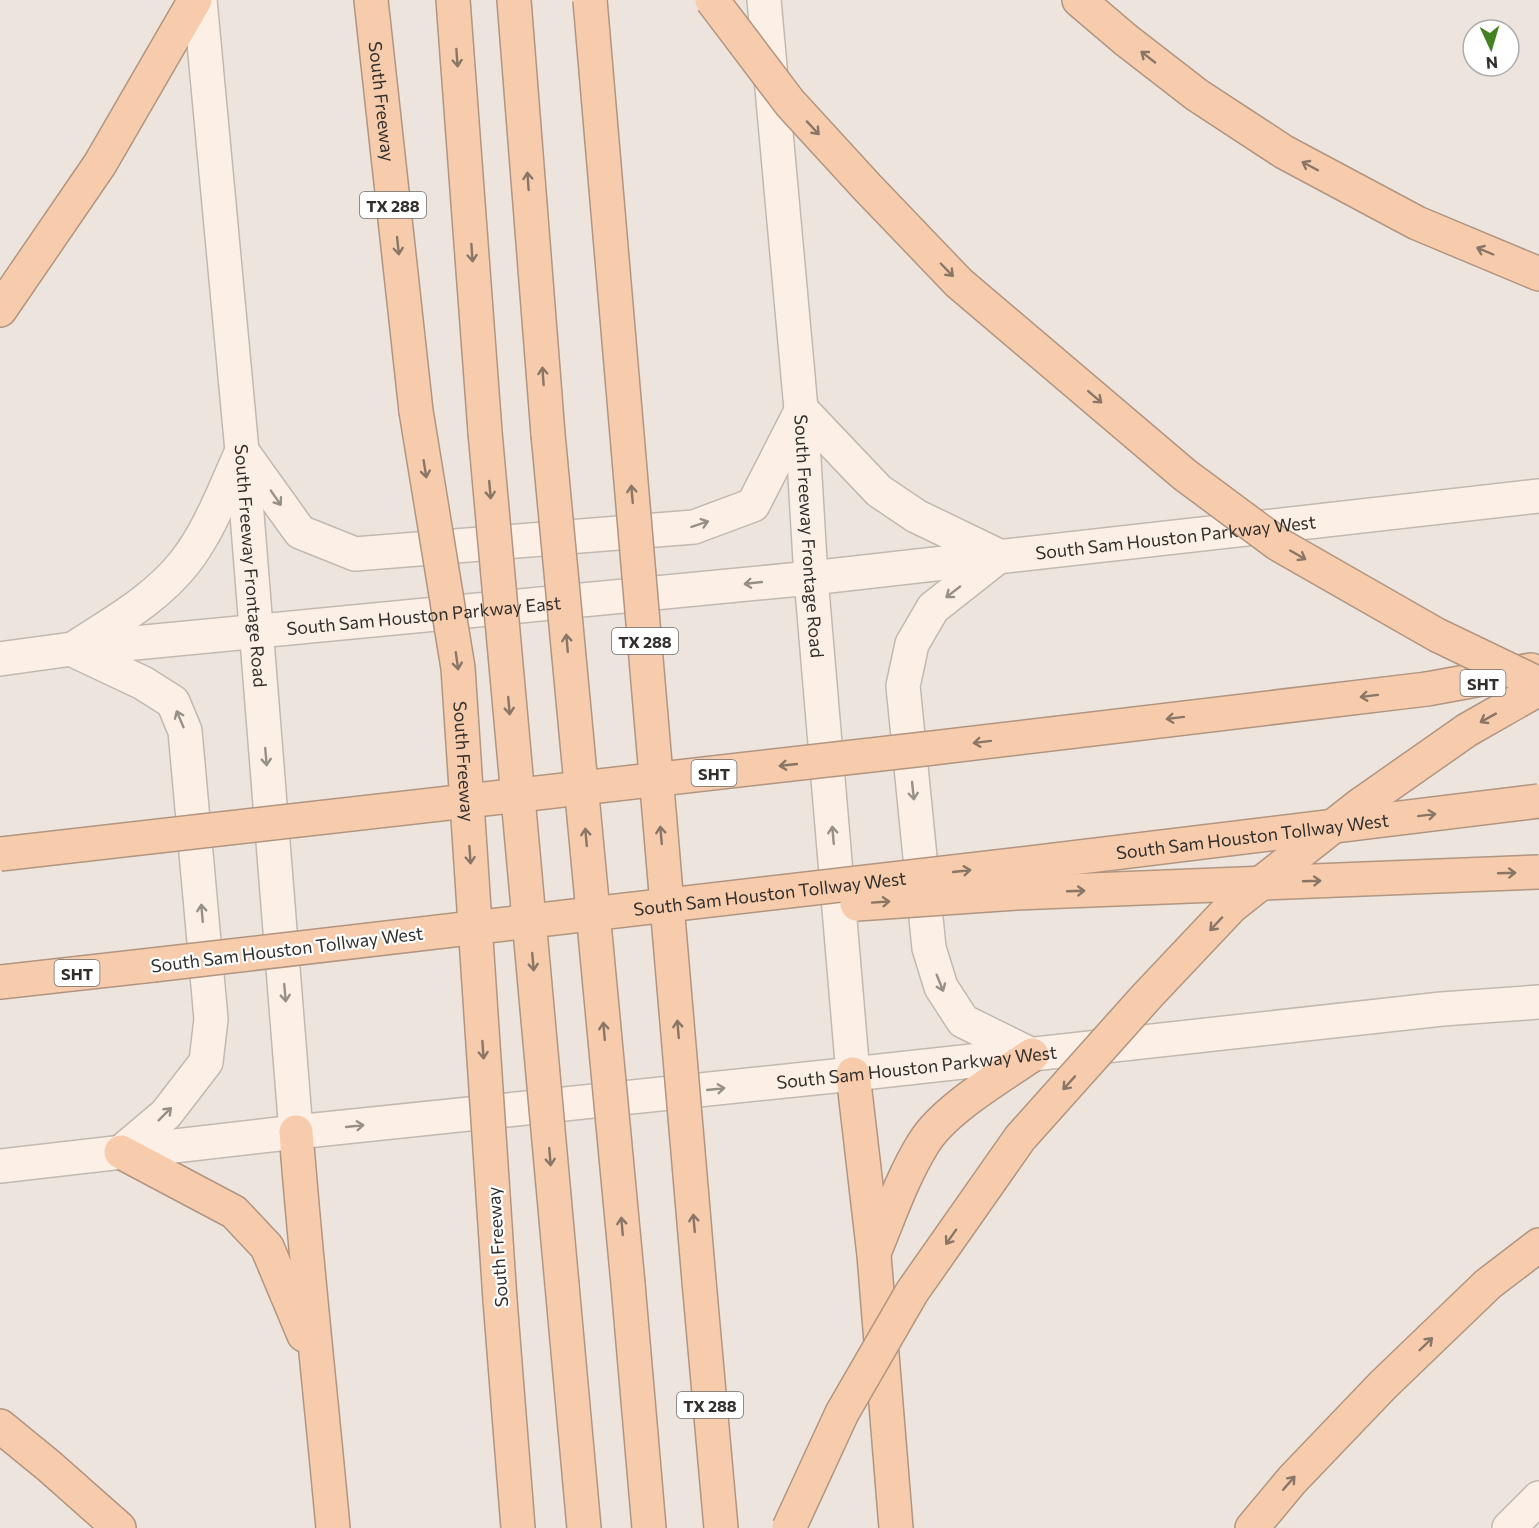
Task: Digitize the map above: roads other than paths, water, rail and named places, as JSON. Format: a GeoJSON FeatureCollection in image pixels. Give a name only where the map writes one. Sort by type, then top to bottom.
{"type":"FeatureCollection","features":[{"type":"Feature","properties":{"kind":"highway"},"geometry":{"type":"LineString","coordinates":[[0,310],[100,164],[195,0]]}},
{"type":"Feature","properties":{"kind":"highway","name":"South Freeway"},"geometry":{"type":"LineString","coordinates":[[371,0],[416,411],[458,668],[500,1300],[518,1528]]}},
{"type":"Feature","properties":{"kind":"highway"},"geometry":{"type":"LineString","coordinates":[[453,0],[485,432],[584,1528]]}},
{"type":"Feature","properties":{"kind":"highway"},"geometry":{"type":"LineString","coordinates":[[514,0],[548,434],[649,1528]]}},
{"type":"Feature","properties":{"kind":"highway","name":"TX 288"},"geometry":{"type":"LineString","coordinates":[[590,0],[721,1528]]}},
{"type":"Feature","properties":{"kind":"highway"},"geometry":{"type":"LineString","coordinates":[[712,0],[790,103],[959,283],[1185,475],[1278,544],[1437,635],[1539,684]]}},
{"type":"Feature","properties":{"kind":"highway"},"geometry":{"type":"LineString","coordinates":[[1078,0],[1125,40],[1197,95],[1284,152],[1417,223],[1539,274]]}},
{"type":"Feature","properties":{"kind":"highway"},"geometry":{"type":"LineString","coordinates":[[1427,689],[1539,669]]}},
{"type":"Feature","properties":{"kind":"highway","name":"SHT"},"geometry":{"type":"LineString","coordinates":[[0,854],[933,748],[1539,676]]}},
{"type":"Feature","properties":{"kind":"highway"},"geometry":{"type":"LineString","coordinates":[[789,1528],[842,1413],[912,1292],[1028,1129],[1147,996],[1232,906],[1360,806],[1467,730],[1539,689]]}},
{"type":"Feature","properties":{"kind":"highway","name":"South Sam Houston Tollway West"},"geometry":{"type":"LineString","coordinates":[[0,982],[1039,862],[1539,801]]}},
{"type":"Feature","properties":{"kind":"highway"},"geometry":{"type":"LineString","coordinates":[[153,964],[603,921],[1005,894],[1539,872]]}},
{"type":"Feature","properties":{"kind":"highway"},"geometry":{"type":"LineString","coordinates":[[874,1255],[906,1178],[924,1143],[950,1114],[1032,1054]]}},
{"type":"Feature","properties":{"kind":"highway"},"geometry":{"type":"LineString","coordinates":[[854,1074],[874,1255],[896,1528]]}},
{"type":"Feature","properties":{"kind":"highway"},"geometry":{"type":"LineString","coordinates":[[296,1132],[305,1254],[319,1371],[333,1528]]}},
{"type":"Feature","properties":{"kind":"highway"},"geometry":{"type":"LineString","coordinates":[[121,1152],[234,1212],[267,1247],[319,1371]]}},
{"type":"Feature","properties":{"kind":"highway"},"geometry":{"type":"LineString","coordinates":[[1252,1528],[1292,1480],[1383,1384],[1488,1284],[1539,1245]]}},
{"type":"Feature","properties":{"kind":"highway"},"geometry":{"type":"LineString","coordinates":[[0,1426],[50,1466],[119,1528]]}},
{"type":"Feature","properties":{"kind":"main road","name":"South Freeway Frontage Road"},"geometry":{"type":"LineString","coordinates":[[200,0],[242,451],[296,1132]]}},
{"type":"Feature","properties":{"kind":"main road","name":"South Freeway Frontage Road"},"geometry":{"type":"LineString","coordinates":[[764,0],[801,410],[811,578],[854,1074]]}},
{"type":"Feature","properties":{"kind":"main road"},"geometry":{"type":"LineString","coordinates":[[72,649],[149,598],[184,562],[206,528],[242,451],[300,532],[355,554],[694,527],[753,505],[801,410],[879,491],[916,516],[999,556],[933,608],[912,644],[903,686],[928,948],[940,987],[963,1021],[1032,1054]]}},
{"type":"Feature","properties":{"kind":"main road","name":"South Sam Houston Parkway West"},"geometry":{"type":"LineString","coordinates":[[811,578],[1539,496]]}},
{"type":"Feature","properties":{"kind":"main road","name":"South Sam Houston Parkway East"},"geometry":{"type":"LineString","coordinates":[[0,659],[72,649],[811,578]]}},
{"type":"Feature","properties":{"kind":"main road"},"geometry":{"type":"LineString","coordinates":[[72,649],[143,683],[173,702],[185,731],[211,1019],[206,1062],[166,1114],[121,1152]]}},
{"type":"Feature","properties":{"kind":"main road","name":"South Sam Houston Parkway West"},"geometry":{"type":"LineString","coordinates":[[296,1132],[854,1074],[1442,1009],[1539,1002]]}},
{"type":"Feature","properties":{"kind":"main road"},"geometry":{"type":"LineString","coordinates":[[0,1166],[296,1132]]}},
{"type":"Feature","properties":{"kind":"main road"},"geometry":{"type":"LineString","coordinates":[[1509,1528],[1539,1498]]}}]}
